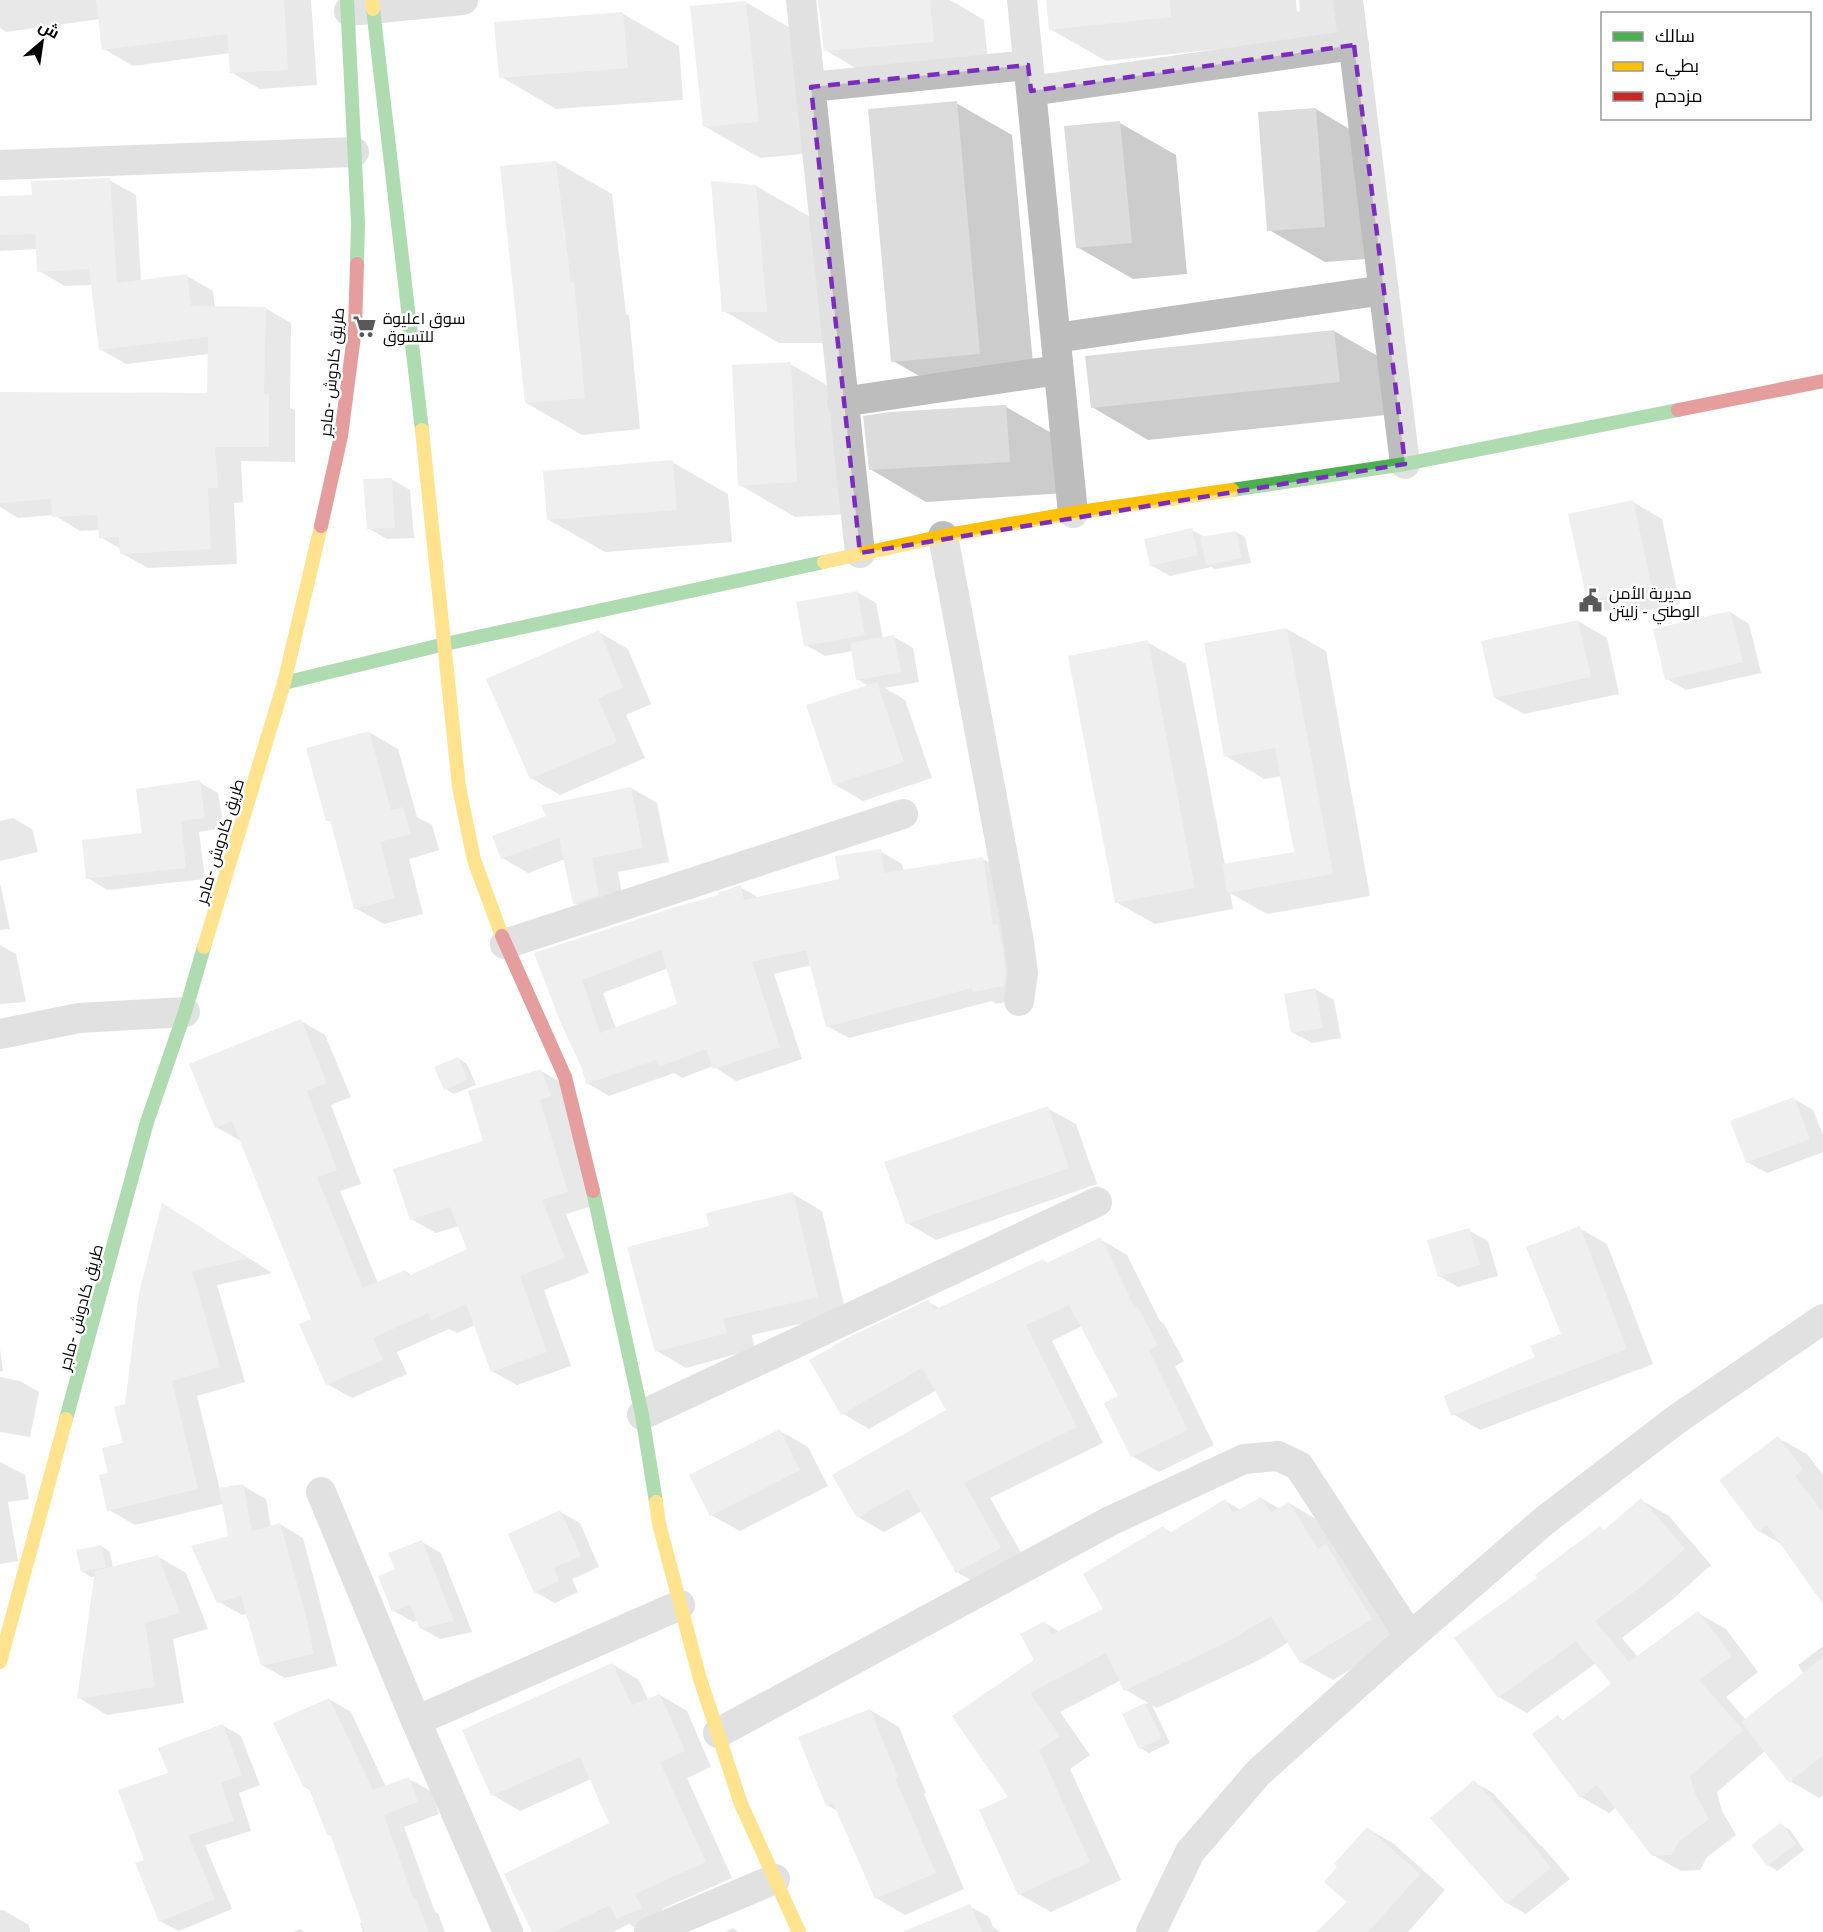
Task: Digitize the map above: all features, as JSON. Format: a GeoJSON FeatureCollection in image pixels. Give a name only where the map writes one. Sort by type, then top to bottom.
{"type":"FeatureCollection","features":[{"type":"Feature","properties":{"kind":"main road","name":"طريق كادوش -ماجر"},"geometry":{"type":"LineString","coordinates":[[0,1662],[147,1122],[185,1012],[284,683],[342,436],[355,328],[358,223],[354,152],[360,5]]}},
{"type":"Feature","properties":{"kind":"main road"},"geometry":{"type":"LineString","coordinates":[[360,5],[445,644],[459,787],[472,849],[505,944],[565,1077],[587,1164],[642,1415],[659,1524],[700,1679],[741,1804],[800,1932]]}},
{"type":"Feature","properties":{"kind":"main road"},"geometry":{"type":"LineString","coordinates":[[284,683],[445,644],[943,536],[1073,513],[1405,464],[1823,381]]}},
{"type":"Feature","properties":{"kind":"street"},"geometry":{"type":"LineString","coordinates":[[360,5],[463,0]]}},
{"type":"Feature","properties":{"kind":"street"},"geometry":{"type":"LineString","coordinates":[[801,0],[842,402],[860,553]]}},
{"type":"Feature","properties":{"kind":"street"},"geometry":{"type":"LineString","coordinates":[[1022,0],[1073,513]]}},
{"type":"Feature","properties":{"kind":"street"},"geometry":{"type":"LineString","coordinates":[[1348,0],[1405,464]]}},
{"type":"Feature","properties":{"kind":"street"},"geometry":{"type":"LineString","coordinates":[[811,87],[1030,78],[1354,45]]}},
{"type":"Feature","properties":{"kind":"street"},"geometry":{"type":"LineString","coordinates":[[0,165],[354,152]]}},
{"type":"Feature","properties":{"kind":"street"},"geometry":{"type":"LineString","coordinates":[[1056,338],[1384,290]]}},
{"type":"Feature","properties":{"kind":"street"},"geometry":{"type":"LineString","coordinates":[[842,402],[1058,370]]}},
{"type":"Feature","properties":{"kind":"street"},"geometry":{"type":"LineString","coordinates":[[943,536],[1019,942],[1023,973],[1019,1001]]}},
{"type":"Feature","properties":{"kind":"street"},"geometry":{"type":"LineString","coordinates":[[505,944],[903,814]]}},
{"type":"Feature","properties":{"kind":"street"},"geometry":{"type":"LineString","coordinates":[[0,1034],[79,1018],[185,1012]]}},
{"type":"Feature","properties":{"kind":"street"},"geometry":{"type":"LineString","coordinates":[[642,1415],[1097,1202]]}},
{"type":"Feature","properties":{"kind":"street"},"geometry":{"type":"LineString","coordinates":[[1151,1932],[1190,1852],[1258,1773],[1553,1513],[1677,1419],[1823,1319]]}},
{"type":"Feature","properties":{"kind":"street"},"geometry":{"type":"LineString","coordinates":[[718,1733],[1110,1521],[1244,1459],[1278,1456],[1299,1466],[1410,1637]]}},
{"type":"Feature","properties":{"kind":"street"},"geometry":{"type":"LineString","coordinates":[[321,1492],[416,1721],[508,1932]]}},
{"type":"Feature","properties":{"kind":"street"},"geometry":{"type":"LineString","coordinates":[[416,1721],[681,1605]]}},
{"type":"Feature","properties":{"kind":"street"},"geometry":{"type":"LineString","coordinates":[[649,1932],[775,1879]]}},
{"type":"Feature","properties":{"kind":"highlighted area"},"geometry":{"type":"Polygon","coordinates":[[[1354,45],[1405,464],[860,553],[811,87],[1028,65],[1031,91],[1354,45]]]}},
{"type":"Feature","properties":{"kind":"building"},"geometry":{"type":"Polygon","coordinates":[[[96,0],[284,0],[288,70],[230,73],[227,34],[102,50],[96,0]]]}},
{"type":"Feature","properties":{"kind":"building"},"geometry":{"type":"Polygon","coordinates":[[[818,0],[930,0],[934,42],[824,51],[818,0]]]}},
{"type":"Feature","properties":{"kind":"building"},"geometry":{"type":"Polygon","coordinates":[[[1046,0],[1170,0],[1171,17],[1049,30],[1046,0]]]}},
{"type":"Feature","properties":{"kind":"building"},"geometry":{"type":"Polygon","coordinates":[[[746,1],[759,122],[703,127],[690,6],[746,1]]]}},
{"type":"Feature","properties":{"kind":"building"},"geometry":{"type":"Polygon","coordinates":[[[623,12],[628,68],[499,78],[494,22],[623,12]]]}},
{"type":"Feature","properties":{"kind":"building"},"geometry":{"type":"Polygon","coordinates":[[[957,101],[980,354],[891,362],[868,109],[957,101]]]}},
{"type":"Feature","properties":{"kind":"building"},"geometry":{"type":"Polygon","coordinates":[[[1316,108],[1325,227],[1267,231],[1258,112],[1316,108]]]}},
{"type":"Feature","properties":{"kind":"building"},"geometry":{"type":"Polygon","coordinates":[[[1120,121],[1132,243],[1076,248],[1064,126],[1120,121]]]}},
{"type":"Feature","properties":{"kind":"building"},"geometry":{"type":"Polygon","coordinates":[[[556,161],[571,282],[574,282],[585,398],[525,403],[500,166],[556,161]]]}},
{"type":"Feature","properties":{"kind":"building"},"geometry":{"type":"Polygon","coordinates":[[[110,178],[117,283],[187,274],[191,306],[266,307],[264,394],[269,394],[269,447],[215,447],[218,488],[208,488],[211,549],[120,554],[119,537],[99,538],[97,515],[52,517],[51,499],[0,503],[0,392],[207,393],[208,337],[99,350],[89,269],[37,272],[35,234],[0,235],[0,196],[32,195],[31,181],[110,178]]]}},
{"type":"Feature","properties":{"kind":"building"},"geometry":{"type":"Polygon","coordinates":[[[711,181],[756,185],[767,312],[722,312],[711,181]]]}},
{"type":"Feature","properties":{"kind":"building"},"geometry":{"type":"Polygon","coordinates":[[[1334,330],[1340,382],[1091,408],[1085,356],[1334,330]]]}},
{"type":"Feature","properties":{"kind":"building"},"geometry":{"type":"Polygon","coordinates":[[[791,362],[797,482],[738,486],[732,365],[791,362]]]}},
{"type":"Feature","properties":{"kind":"building"},"geometry":{"type":"Polygon","coordinates":[[[1006,405],[1010,462],[869,470],[863,416],[890,412],[1006,405]]]}},
{"type":"Feature","properties":{"kind":"building"},"geometry":{"type":"Polygon","coordinates":[[[673,460],[677,510],[547,520],[543,471],[673,460]]]}},
{"type":"Feature","properties":{"kind":"building"},"geometry":{"type":"Polygon","coordinates":[[[392,478],[395,528],[367,529],[363,479],[392,478]]]}},
{"type":"Feature","properties":{"kind":"building"},"geometry":{"type":"Polygon","coordinates":[[[1633,500],[1652,588],[1587,601],[1568,514],[1633,500]]]}},
{"type":"Feature","properties":{"kind":"building"},"geometry":{"type":"Polygon","coordinates":[[[1192,528],[1198,555],[1150,566],[1144,539],[1192,528]]]}},
{"type":"Feature","properties":{"kind":"building"},"geometry":{"type":"Polygon","coordinates":[[[1236,531],[1242,558],[1206,565],[1200,537],[1236,531]]]}},
{"type":"Feature","properties":{"kind":"building"},"geometry":{"type":"Polygon","coordinates":[[[857,591],[865,635],[804,646],[796,602],[857,591]]]}},
{"type":"Feature","properties":{"kind":"building"},"geometry":{"type":"Polygon","coordinates":[[[1730,611],[1743,662],[1665,680],[1653,629],[1730,611]]]}},
{"type":"Feature","properties":{"kind":"building"},"geometry":{"type":"Polygon","coordinates":[[[1578,620],[1591,677],[1494,698],[1481,641],[1578,620]]]}},
{"type":"Feature","properties":{"kind":"building"},"geometry":{"type":"Polygon","coordinates":[[[1287,628],[1333,874],[1227,893],[1222,864],[1294,852],[1275,748],[1224,757],[1204,643],[1287,628]]]}},
{"type":"Feature","properties":{"kind":"building"},"geometry":{"type":"Polygon","coordinates":[[[599,630],[623,687],[598,699],[617,742],[530,779],[486,679],[599,630]]]}},
{"type":"Feature","properties":{"kind":"building"},"geometry":{"type":"Polygon","coordinates":[[[894,635],[901,672],[856,680],[850,643],[894,635]]]}},
{"type":"Feature","properties":{"kind":"building"},"geometry":{"type":"Polygon","coordinates":[[[1148,640],[1195,888],[1115,903],[1068,656],[1148,640]]]}},
{"type":"Feature","properties":{"kind":"building"},"geometry":{"type":"Polygon","coordinates":[[[877,682],[904,762],[833,785],[806,705],[877,682]]]}},
{"type":"Feature","properties":{"kind":"building"},"geometry":{"type":"Polygon","coordinates":[[[369,731],[391,810],[403,807],[411,834],[380,842],[395,898],[354,909],[330,820],[326,821],[306,748],[369,731]]]}},
{"type":"Feature","properties":{"kind":"building"},"geometry":{"type":"Polygon","coordinates":[[[200,780],[205,818],[181,821],[186,868],[86,879],[82,840],[142,833],[136,789],[200,780]]]}},
{"type":"Feature","properties":{"kind":"building"},"geometry":{"type":"Polygon","coordinates":[[[631,787],[643,848],[592,858],[599,895],[573,904],[559,838],[501,859],[492,836],[546,816],[541,805],[631,787]]]}},
{"type":"Feature","properties":{"kind":"building"},"geometry":{"type":"Polygon","coordinates":[[[881,849],[884,873],[983,857],[993,925],[998,924],[1002,945],[1006,973],[1004,986],[973,992],[972,988],[826,1027],[806,950],[752,962],[780,1047],[713,1069],[706,1049],[659,1067],[656,1060],[586,1084],[582,1069],[559,1019],[534,953],[718,895],[718,893],[741,885],[744,900],[839,879],[835,856],[881,849]],[[661,950],[582,980],[600,1033],[677,1004],[661,950]]]}},
{"type":"Feature","properties":{"kind":"building"},"geometry":{"type":"Polygon","coordinates":[[[1315,988],[1323,1028],[1291,1033],[1284,994],[1315,988]]]}},
{"type":"Feature","properties":{"kind":"building"},"geometry":{"type":"Polygon","coordinates":[[[301,1019],[327,1083],[307,1091],[337,1170],[317,1177],[363,1288],[405,1270],[408,1276],[467,1249],[450,1207],[410,1220],[393,1169],[483,1141],[468,1091],[541,1069],[551,1096],[540,1100],[568,1192],[542,1200],[565,1258],[520,1276],[547,1352],[491,1372],[466,1304],[431,1320],[428,1313],[373,1338],[383,1360],[326,1385],[299,1324],[311,1319],[232,1121],[215,1128],[189,1064],[301,1019]]]}},
{"type":"Feature","properties":{"kind":"building"},"geometry":{"type":"Polygon","coordinates":[[[458,1057],[468,1080],[444,1090],[434,1067],[458,1057]]]}},
{"type":"Feature","properties":{"kind":"building"},"geometry":{"type":"Polygon","coordinates":[[[1794,1097],[1810,1139],[1746,1163],[1730,1121],[1794,1097]]]}},
{"type":"Feature","properties":{"kind":"building"},"geometry":{"type":"Polygon","coordinates":[[[1048,1106],[1069,1168],[906,1224],[884,1162],[1048,1106]]]}},
{"type":"Feature","properties":{"kind":"building"},"geometry":{"type":"Polygon","coordinates":[[[793,1192],[818,1297],[723,1319],[727,1333],[655,1352],[627,1247],[709,1226],[706,1213],[793,1192]]]}},
{"type":"Feature","properties":{"kind":"building"},"geometry":{"type":"Polygon","coordinates":[[[162,1203],[249,1258],[192,1271],[220,1367],[172,1381],[198,1489],[107,1511],[99,1475],[108,1473],[102,1448],[123,1443],[114,1407],[125,1404],[139,1293],[162,1203]]]}},
{"type":"Feature","properties":{"kind":"building"},"geometry":{"type":"Polygon","coordinates":[[[1580,1226],[1627,1349],[1451,1416],[1444,1396],[1535,1357],[1530,1346],[1561,1334],[1526,1247],[1580,1226]]]}},
{"type":"Feature","properties":{"kind":"building"},"geometry":{"type":"Polygon","coordinates":[[[1469,1228],[1480,1265],[1438,1277],[1427,1240],[1469,1228]]]}},
{"type":"Feature","properties":{"kind":"building"},"geometry":{"type":"Polygon","coordinates":[[[1101,1237],[1135,1308],[1138,1307],[1158,1345],[1149,1350],[1188,1430],[1131,1457],[1104,1403],[1118,1396],[1069,1305],[1026,1325],[1077,1427],[964,1483],[1001,1548],[956,1573],[908,1489],[857,1518],[832,1475],[946,1410],[922,1368],[841,1415],[809,1360],[849,1337],[928,1300],[934,1310],[1043,1259],[1045,1264],[1101,1237]]]}},
{"type":"Feature","properties":{"kind":"building"},"geometry":{"type":"Polygon","coordinates":[[[780,1429],[800,1470],[710,1516],[689,1475],[780,1429]]]}},
{"type":"Feature","properties":{"kind":"building"},"geometry":{"type":"Polygon","coordinates":[[[1778,1436],[1803,1469],[1795,1476],[1823,1513],[1823,1604],[1767,1525],[1758,1532],[1719,1480],[1778,1436]]]}},
{"type":"Feature","properties":{"kind":"building"},"geometry":{"type":"Polygon","coordinates":[[[243,1484],[252,1531],[280,1523],[306,1616],[314,1654],[261,1666],[241,1596],[217,1603],[191,1546],[228,1536],[219,1488],[243,1484]]]}},
{"type":"Feature","properties":{"kind":"building"},"geometry":{"type":"Polygon","coordinates":[[[1261,1497],[1271,1513],[1289,1502],[1318,1549],[1326,1544],[1372,1619],[1300,1663],[1271,1616],[1227,1642],[1124,1691],[1106,1653],[1030,1693],[1060,1736],[1039,1750],[1090,1862],[1018,1895],[979,1810],[1008,1797],[952,1716],[1034,1660],[1020,1634],[1045,1621],[1052,1634],[1103,1609],[1083,1574],[1163,1526],[1168,1534],[1225,1499],[1233,1513],[1261,1497]]]}},
{"type":"Feature","properties":{"kind":"building"},"geometry":{"type":"Polygon","coordinates":[[[1641,1498],[1685,1549],[1645,1584],[1595,1621],[1629,1662],[1698,1611],[1732,1656],[1699,1680],[1743,1730],[1690,1776],[1695,1794],[1709,1819],[1679,1841],[1672,1855],[1652,1856],[1597,1785],[1580,1798],[1532,1734],[1558,1715],[1562,1721],[1611,1684],[1576,1641],[1498,1698],[1454,1638],[1537,1578],[1535,1575],[1600,1526],[1604,1530],[1641,1498]]]}},
{"type":"Feature","properties":{"kind":"building"},"geometry":{"type":"Polygon","coordinates":[[[560,1510],[581,1556],[554,1568],[559,1581],[534,1593],[508,1534],[560,1510]]]}},
{"type":"Feature","properties":{"kind":"building"},"geometry":{"type":"Polygon","coordinates":[[[422,1540],[454,1621],[420,1629],[410,1605],[392,1612],[378,1576],[395,1569],[388,1553],[422,1540]]]}},
{"type":"Feature","properties":{"kind":"building"},"geometry":{"type":"Polygon","coordinates":[[[101,1545],[106,1567],[81,1572],[76,1550],[101,1545]]]}},
{"type":"Feature","properties":{"kind":"building"},"geometry":{"type":"Polygon","coordinates":[[[158,1555],[180,1613],[145,1623],[155,1687],[77,1699],[95,1571],[158,1555]]]}},
{"type":"Feature","properties":{"kind":"building"},"geometry":{"type":"Polygon","coordinates":[[[1823,1657],[1823,1755],[1789,1783],[1741,1722],[1823,1657]]]}},
{"type":"Feature","properties":{"kind":"building"},"geometry":{"type":"Polygon","coordinates":[[[612,1663],[632,1705],[660,1694],[685,1751],[660,1762],[706,1862],[635,1894],[642,1908],[616,1919],[610,1905],[554,1932],[532,1932],[504,1874],[609,1823],[580,1757],[491,1796],[462,1730],[612,1663]]]}},
{"type":"Feature","properties":{"kind":"building"},"geometry":{"type":"Polygon","coordinates":[[[329,1698],[373,1790],[409,1777],[418,1802],[384,1815],[414,1900],[416,1899],[429,1932],[365,1932],[330,1834],[327,1835],[308,1786],[304,1788],[273,1723],[329,1698]]]}},
{"type":"Feature","properties":{"kind":"building"},"geometry":{"type":"Polygon","coordinates":[[[1145,1703],[1162,1738],[1139,1749],[1122,1714],[1145,1703]]]}},
{"type":"Feature","properties":{"kind":"building"},"geometry":{"type":"Polygon","coordinates":[[[870,1709],[898,1777],[895,1778],[936,1873],[875,1899],[833,1803],[826,1806],[798,1737],[870,1709]]]}},
{"type":"Feature","properties":{"kind":"building"},"geometry":{"type":"Polygon","coordinates":[[[223,1724],[242,1775],[221,1783],[234,1821],[188,1835],[215,1899],[159,1922],[135,1863],[144,1860],[118,1790],[168,1773],[158,1748],[223,1724]]]}},
{"type":"Feature","properties":{"kind":"building"},"geometry":{"type":"Polygon","coordinates":[[[1474,1780],[1524,1834],[1551,1868],[1506,1904],[1430,1818],[1474,1780]]]}},
{"type":"Feature","properties":{"kind":"building"},"geometry":{"type":"Polygon","coordinates":[[[1781,1823],[1796,1844],[1767,1866],[1751,1845],[1781,1823]]]}},
{"type":"Feature","properties":{"kind":"building"},"geometry":{"type":"Polygon","coordinates":[[[1367,1827],[1420,1874],[1368,1932],[1316,1932],[1347,1902],[1324,1882],[1337,1867],[1334,1864],[1367,1827]]]}},
{"type":"Feature","properties":{"kind":"building"},"geometry":{"type":"Polygon","coordinates":[[[970,1904],[982,1932],[904,1932],[904,1931],[970,1904]]]}},
{"type":"Feature","properties":{"kind":"traffic: fast"},"geometry":{"type":"LineString","coordinates":[[347,0],[358,223],[357,264]]}},
{"type":"Feature","properties":{"kind":"traffic: fast"},"geometry":{"type":"LineString","coordinates":[[373,9],[422,430]]}},
{"type":"Feature","properties":{"kind":"traffic: fast"},"geometry":{"type":"LineString","coordinates":[[1232,490],[1405,464],[1678,410]]}},
{"type":"Feature","properties":{"kind":"traffic: fast"},"geometry":{"type":"LineString","coordinates":[[284,683],[445,644],[824,562]]}},
{"type":"Feature","properties":{"kind":"traffic: fast"},"geometry":{"type":"LineString","coordinates":[[66,1419],[147,1122],[185,1012],[204,947]]}},
{"type":"Feature","properties":{"kind":"traffic: fast"},"geometry":{"type":"LineString","coordinates":[[593,1191],[642,1415],[656,1502]]}},
{"type":"Feature","properties":{"kind":"traffic: slow"},"geometry":{"type":"LineString","coordinates":[[372,0],[373,9]]}},
{"type":"Feature","properties":{"kind":"traffic: slow"},"geometry":{"type":"LineString","coordinates":[[422,430],[459,787],[474,860],[502,936]]}},
{"type":"Feature","properties":{"kind":"traffic: slow"},"geometry":{"type":"LineString","coordinates":[[824,562],[943,536],[1073,513],[1232,490]]}},
{"type":"Feature","properties":{"kind":"traffic: slow"},"geometry":{"type":"LineString","coordinates":[[204,947],[284,683],[321,526]]}},
{"type":"Feature","properties":{"kind":"traffic: slow"},"geometry":{"type":"LineString","coordinates":[[0,1662],[66,1419]]}},
{"type":"Feature","properties":{"kind":"traffic: slow"},"geometry":{"type":"LineString","coordinates":[[656,1502],[659,1524],[700,1679],[741,1804],[799,1932]]}},
{"type":"Feature","properties":{"kind":"traffic: jam"},"geometry":{"type":"LineString","coordinates":[[321,526],[341,436],[355,328],[357,264]]}},
{"type":"Feature","properties":{"kind":"traffic: jam"},"geometry":{"type":"LineString","coordinates":[[1678,410],[1823,381]]}},
{"type":"Feature","properties":{"kind":"traffic: jam"},"geometry":{"type":"LineString","coordinates":[[502,936],[565,1077],[593,1191]]}},
{"type":"Feature","properties":{"kind":"place","name":"سوق اعليوة للتسوق"},"geometry":{"type":"Point","coordinates":[365,326]}},
{"type":"Feature","properties":{"kind":"place","name":"مديرية الأمن الوطني - زليتن"},"geometry":{"type":"Point","coordinates":[1591,601]}}]}
